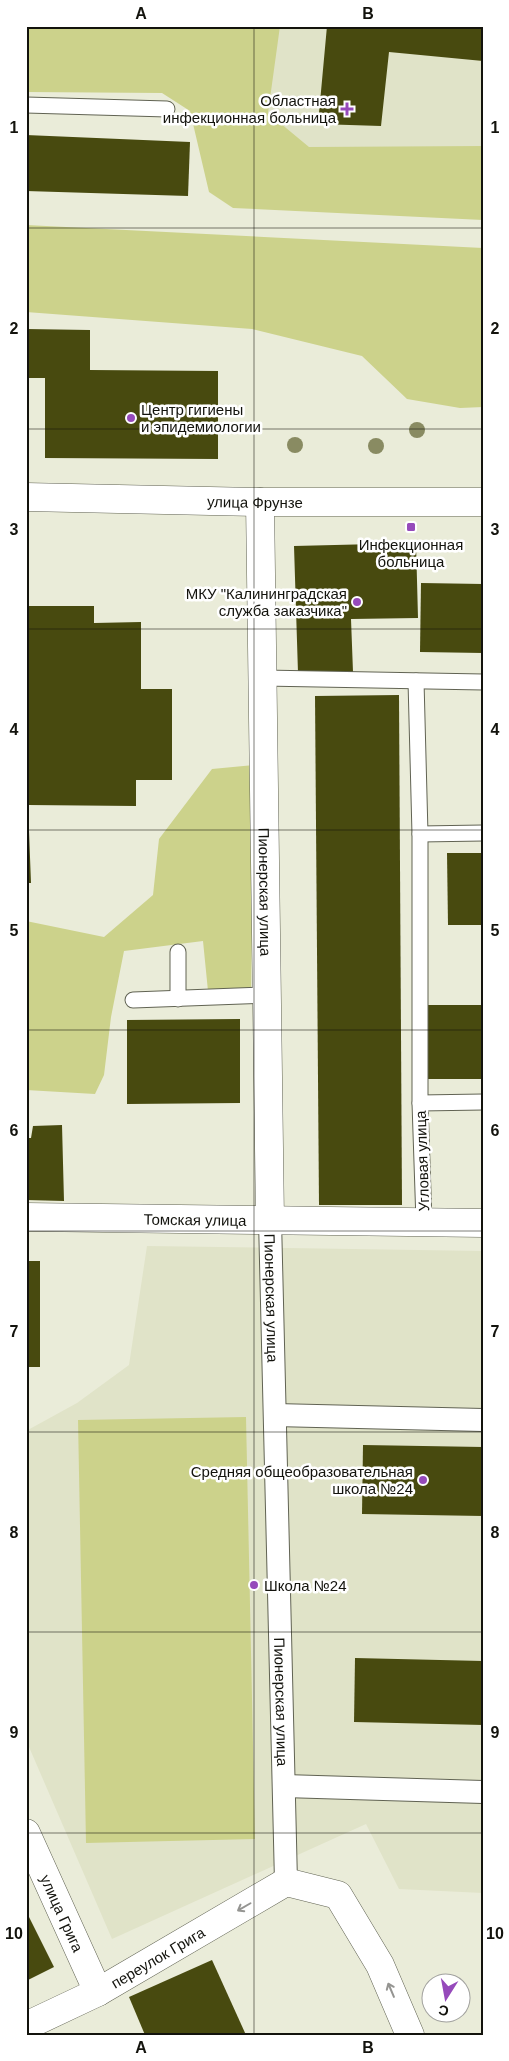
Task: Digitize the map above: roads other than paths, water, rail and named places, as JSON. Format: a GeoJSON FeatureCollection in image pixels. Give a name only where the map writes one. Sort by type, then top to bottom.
{"type":"FeatureCollection","features":[{"type":"Feature","properties":{"kind":"street","name":"улица Фрунзе"},"geometry":{"type":"LineString","coordinates":[[26,497],[260,502],[483,502]]}},
{"type":"Feature","properties":{"kind":"street","name":"Пионерская улица"},"geometry":{"type":"LineString","coordinates":[[260,502],[270,1220],[286,1882]]}},
{"type":"Feature","properties":{"kind":"street","name":"Томская улица"},"geometry":{"type":"LineString","coordinates":[[26,1217],[483,1223]]}},
{"type":"Feature","properties":{"kind":"street"},"geometry":{"type":"LineString","coordinates":[[274,1415],[483,1420]]}},
{"type":"Feature","properties":{"kind":"street"},"geometry":{"type":"LineString","coordinates":[[284,1786],[483,1792]]}},
{"type":"Feature","properties":{"kind":"street","name":"улица Грига"},"geometry":{"type":"LineString","coordinates":[[26,1833],[98,1992]]}},
{"type":"Feature","properties":{"kind":"street"},"geometry":{"type":"LineString","coordinates":[[286,1882],[338,1896],[380,1965],[410,2035]]}},
{"type":"Feature","properties":{"kind":"street","name":"переулок Грига"},"geometry":{"type":"LineString","coordinates":[[26,2026],[98,1992],[286,1882]]}},
{"type":"Feature","properties":{"kind":"lane"},"geometry":{"type":"LineString","coordinates":[[26,105],[167,109]]}},
{"type":"Feature","properties":{"kind":"lane"},"geometry":{"type":"LineString","coordinates":[[263,678],[483,682]]}},
{"type":"Feature","properties":{"kind":"lane"},"geometry":{"type":"LineString","coordinates":[[416,681],[420,834],[420,1103]]}},
{"type":"Feature","properties":{"kind":"lane"},"geometry":{"type":"LineString","coordinates":[[420,834],[483,833]]}},
{"type":"Feature","properties":{"kind":"lane"},"geometry":{"type":"LineString","coordinates":[[178,952],[178,999]]}},
{"type":"Feature","properties":{"kind":"lane"},"geometry":{"type":"LineString","coordinates":[[133,1000],[266,995]]}},
{"type":"Feature","properties":{"kind":"lane","name":"Угловая улица"},"geometry":{"type":"LineString","coordinates":[[424,1222],[420,1103],[483,1102]]}},
{"type":"Feature","properties":{"kind":"place","name":"Областная инфекционная больница"},"geometry":{"type":"Point","coordinates":[347,109]}},
{"type":"Feature","properties":{"kind":"place","name":"Центр гигиены и эпидемиологии"},"geometry":{"type":"Point","coordinates":[131,418]}},
{"type":"Feature","properties":{"kind":"place","name":"Инфекционная больница"},"geometry":{"type":"Point","coordinates":[411,527]}},
{"type":"Feature","properties":{"kind":"place","name":"МКУ \"Калининградская служба заказчика\""},"geometry":{"type":"Point","coordinates":[357,602]}},
{"type":"Feature","properties":{"kind":"place","name":"Средняя общеобразовательная школа №24"},"geometry":{"type":"Point","coordinates":[423,1480]}},
{"type":"Feature","properties":{"kind":"place","name":"Школа №24"},"geometry":{"type":"Point","coordinates":[254,1585]}}]}
